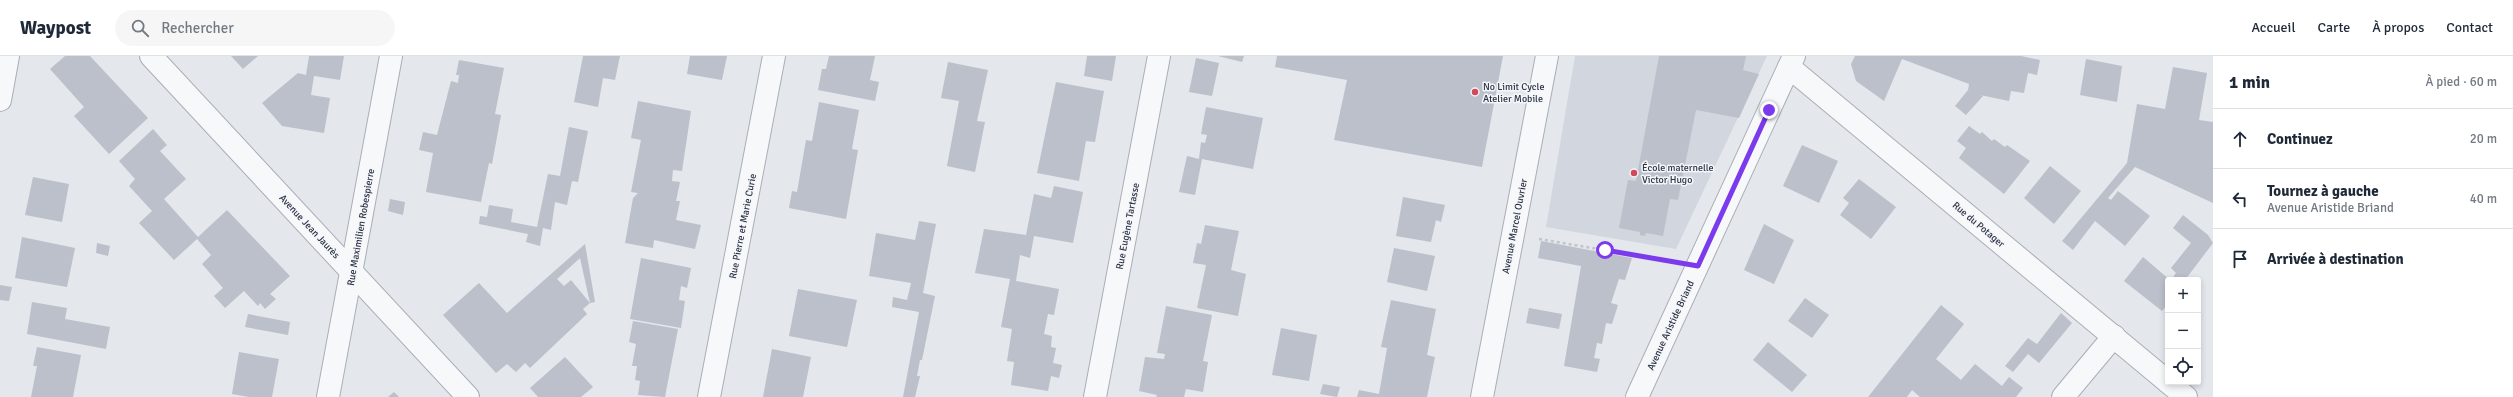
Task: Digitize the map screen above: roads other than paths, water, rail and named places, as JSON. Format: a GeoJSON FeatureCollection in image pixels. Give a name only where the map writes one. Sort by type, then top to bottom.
{"type":"FeatureCollection","features":[{"type":"Feature","properties":{"kind":"street"},"geometry":{"type":"LineString","coordinates":[[0,100],[8,56]]}},
{"type":"Feature","properties":{"kind":"street","name":"Avenue Jean Jaurès"},"geometry":{"type":"LineString","coordinates":[[151,56],[352,270],[468,397]]}},
{"type":"Feature","properties":{"kind":"street","name":"Rue Maximilien Robespierre"},"geometry":{"type":"LineString","coordinates":[[328,397],[391,56]]}},
{"type":"Feature","properties":{"kind":"street","name":"Rue Pierre et Marie Curie"},"geometry":{"type":"LineString","coordinates":[[709,397],[774,56]]}},
{"type":"Feature","properties":{"kind":"street","name":"Rue Eugène Tartasse"},"geometry":{"type":"LineString","coordinates":[[1095,397],[1159,56]]}},
{"type":"Feature","properties":{"kind":"street","name":"Avenue Marcel Ouvrier"},"geometry":{"type":"LineString","coordinates":[[1482,397],[1547,56]]}},
{"type":"Feature","properties":{"kind":"street","name":"Avenue Aristide Briand"},"geometry":{"type":"LineString","coordinates":[[1637,397],[1791,62]]}},
{"type":"Feature","properties":{"kind":"street","name":"Rue du Potager"},"geometry":{"type":"LineString","coordinates":[[1791,62],[2165,379]]}},
{"type":"Feature","properties":{"kind":"street"},"geometry":{"type":"LineString","coordinates":[[2063,397],[2114,336]]}},
{"type":"Feature","properties":{"kind":"street","name":"Rue du Potager"},"geometry":{"type":"LineString","coordinates":[[2172,385],[2186,397]]}},
{"type":"Feature","properties":{"kind":"place","name":"No Limit Cycle Atelier Mobile"},"geometry":{"type":"Point","coordinates":[1475,92]}},
{"type":"Feature","properties":{"kind":"place","name":"École maternelle Victor Hugo"},"geometry":{"type":"Point","coordinates":[1634,173]}}]}
